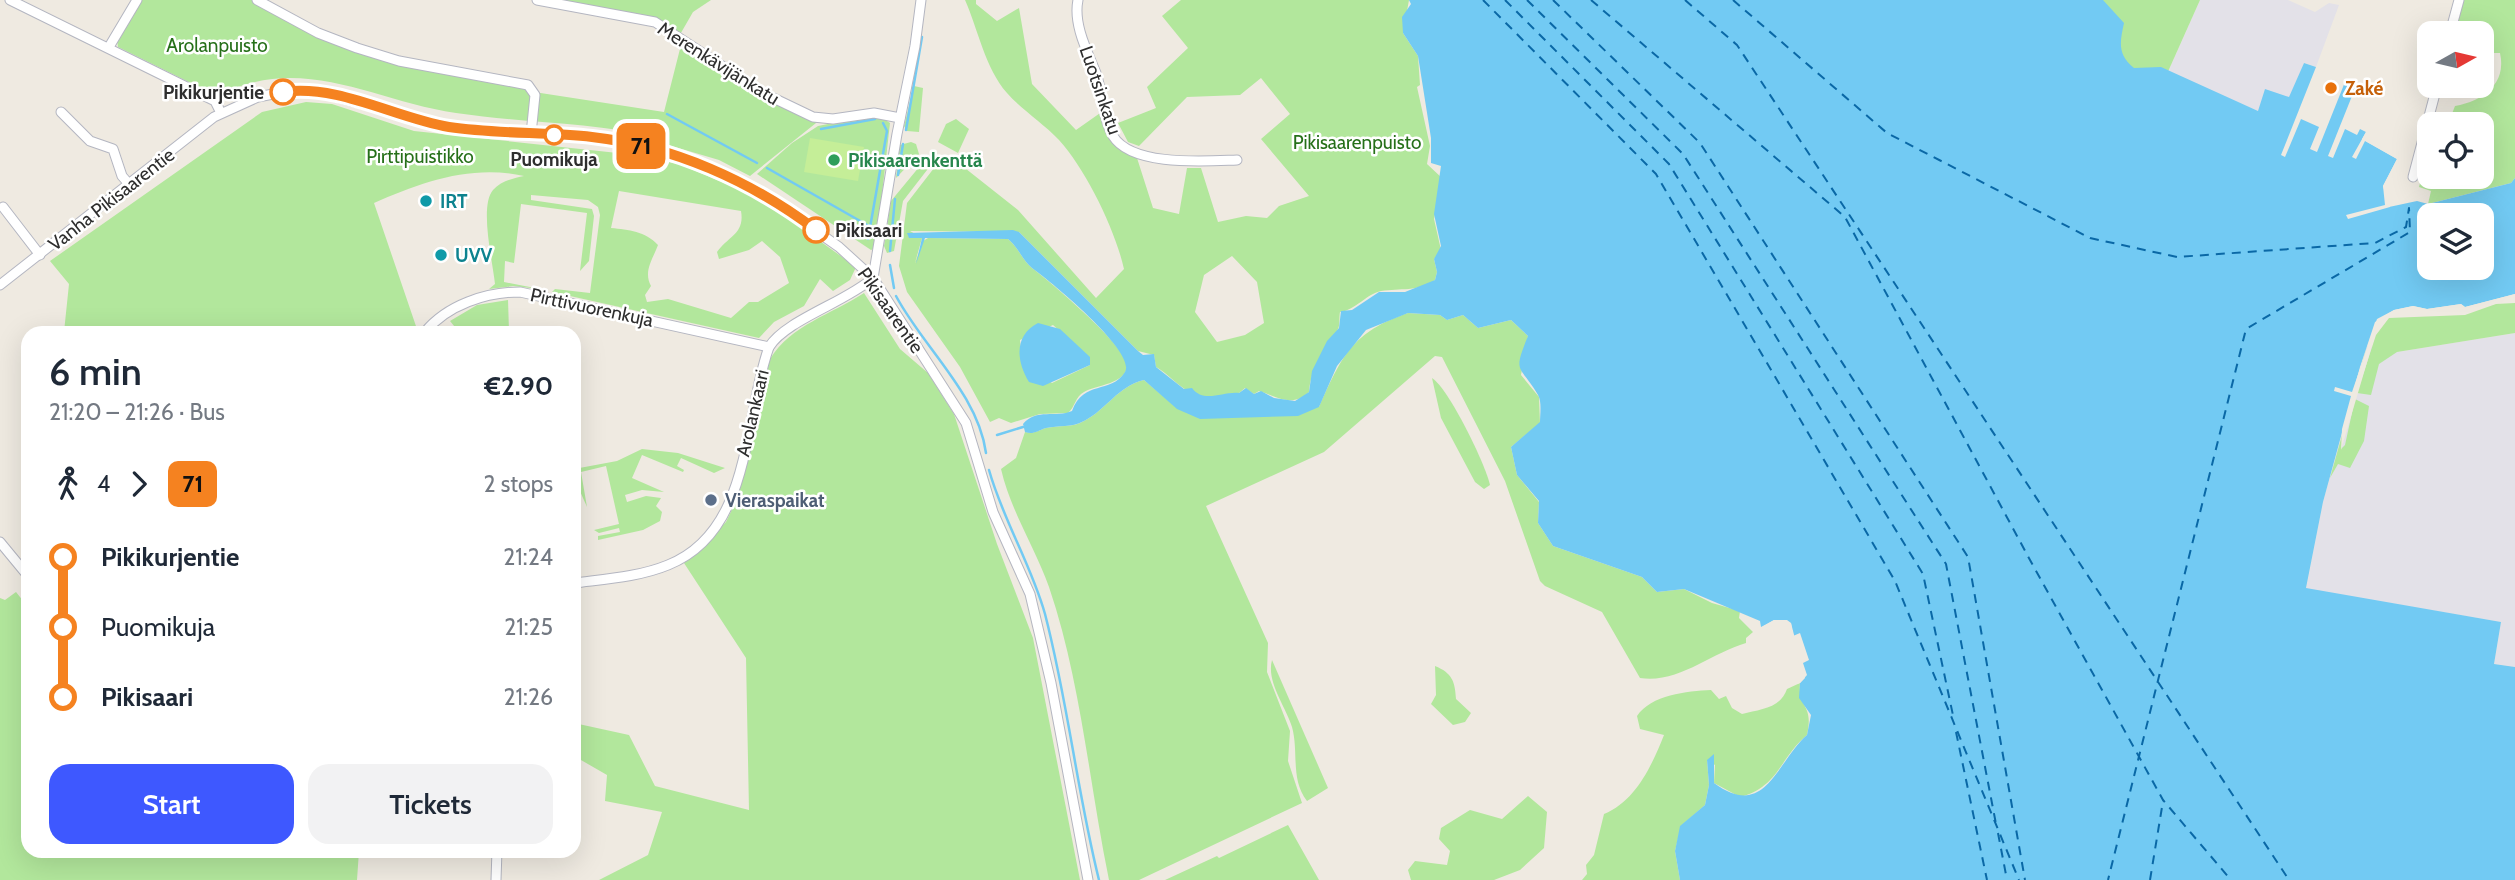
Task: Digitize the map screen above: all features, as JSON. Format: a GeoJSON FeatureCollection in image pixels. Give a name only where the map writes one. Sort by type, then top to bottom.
{"type":"FeatureCollection","features":[{"type":"Feature","properties":{"kind":"street"},"geometry":{"type":"LineString","coordinates":[[10,0],[215,101],[221,113]]}},
{"type":"Feature","properties":{"kind":"street"},"geometry":{"type":"LineString","coordinates":[[109,47],[137,0]]}},
{"type":"Feature","properties":{"kind":"street"},"geometry":{"type":"LineString","coordinates":[[257,0],[318,33],[398,61],[528,85],[535,95],[531,134]]}},
{"type":"Feature","properties":{"kind":"street","name":"Merenkävijänkatu"},"geometry":{"type":"LineString","coordinates":[[537,0],[654,22],[765,94],[813,117],[833,119],[874,113],[900,118]]}},
{"type":"Feature","properties":{"kind":"street"},"geometry":{"type":"LineString","coordinates":[[873,278],[921,0]]}},
{"type":"Feature","properties":{"kind":"street","name":"Luotsinkatu"},"geometry":{"type":"LineString","coordinates":[[1079,0],[1077,20],[1098,78],[1110,128],[1121,145],[1132,151],[1164,159],[1237,160]]}},
{"type":"Feature","properties":{"kind":"street"},"geometry":{"type":"LineString","coordinates":[[2453,21],[2459,0]]}},
{"type":"Feature","properties":{"kind":"street","name":"Pikisaarentie"},"geometry":{"type":"LineString","coordinates":[[221,113],[257,96],[293,90],[325,94],[448,127],[615,141],[669,154],[711,169],[772,200],[808,223],[873,278],[962,415],[971,435],[993,512],[1022,571],[1051,683],[1088,880]]}},
{"type":"Feature","properties":{"kind":"street"},"geometry":{"type":"LineString","coordinates":[[2413,177],[2434,98]]}},
{"type":"Feature","properties":{"kind":"street"},"geometry":{"type":"LineString","coordinates":[[61,112],[90,141],[113,149],[119,168],[129,184]]}},
{"type":"Feature","properties":{"kind":"street","name":"Vanha Pikisaarentie"},"geometry":{"type":"LineString","coordinates":[[0,285],[221,113]]}},
{"type":"Feature","properties":{"kind":"street"},"geometry":{"type":"LineString","coordinates":[[3,207],[40,255]]}},
{"type":"Feature","properties":{"kind":"street","name":"Arolankaari"},"geometry":{"type":"LineString","coordinates":[[581,582],[640,574],[663,567],[680,560],[710,534],[733,496],[769,347],[779,335],[839,302],[873,278]]}},
{"type":"Feature","properties":{"kind":"street","name":"Pirttivuorenkuja"},"geometry":{"type":"LineString","coordinates":[[432,326],[444,315],[469,301],[490,295],[520,292],[769,347]]}},
{"type":"Feature","properties":{"kind":"street"},"geometry":{"type":"LineString","coordinates":[[0,542],[21,568]]}},
{"type":"Feature","properties":{"kind":"street"},"geometry":{"type":"LineString","coordinates":[[496,880],[497,858]]}},
{"type":"Feature","properties":{"kind":"shaded area"},"geometry":{"type":"Polygon","coordinates":[[[2200,0],[2288,0],[2315,12],[2329,3],[2339,5],[2316,67],[2304,63],[2289,98],[2258,111],[2168,72],[2200,0]]]}},
{"type":"Feature","properties":{"kind":"shaded area"},"geometry":{"type":"Polygon","coordinates":[[[2515,333],[2515,667],[2494,664],[2501,622],[2306,589],[2323,502],[2367,346],[2397,352],[2515,333]]]}},
{"type":"Feature","properties":{"kind":"green space","name":"Arolanpuisto"},"geometry":{"type":"Polygon","coordinates":[[[140,0],[252,0],[318,36],[359,51],[511,83],[534,92],[664,112],[682,41],[765,94],[821,119],[750,176],[719,160],[658,142],[658,137],[608,128],[456,113],[308,79],[279,78],[248,84],[217,96],[118,47],[117,40],[140,0]]]}},
{"type":"Feature","properties":{"kind":"green space"},"geometry":{"type":"Polygon","coordinates":[[[537,0],[711,0],[693,12],[678,38],[655,22],[537,0]]]}},
{"type":"Feature","properties":{"kind":"green space","name":"Pikisaarenpuisto"},"geometry":{"type":"Polygon","coordinates":[[[965,0],[976,0],[976,4],[997,21],[1019,8],[1032,84],[1076,130],[1103,111],[1118,145],[1137,158],[1153,208],[1179,214],[1187,168],[1201,168],[1218,222],[1246,216],[1267,218],[1279,206],[1309,196],[1261,139],[1290,114],[1261,78],[1240,95],[1187,97],[1139,146],[1128,142],[1118,123],[1156,108],[1147,87],[1188,48],[1162,16],[1181,0],[1409,0],[1403,33],[1418,56],[1420,85],[1417,87],[1430,146],[1427,164],[1442,178],[1434,219],[1441,250],[1434,259],[1437,272],[1435,280],[1415,288],[1381,291],[1340,312],[1339,328],[1316,366],[1309,392],[1303,397],[1285,400],[1259,391],[1254,394],[1245,388],[1239,393],[1202,397],[1189,392],[1156,367],[1154,355],[1138,351],[1019,232],[910,231],[922,238],[915,263],[923,241],[928,238],[1008,239],[1029,265],[1086,314],[1124,357],[1127,366],[1122,377],[1084,392],[1068,413],[1040,414],[1011,423],[999,418],[990,422],[960,367],[907,292],[899,266],[907,203],[941,159],[952,164],[956,161],[1018,210],[1096,298],[1124,269],[1114,236],[1089,183],[1059,140],[999,83],[987,60],[965,0]],[[1232,256],[1204,275],[1195,312],[1217,342],[1245,335],[1264,323],[1257,282],[1232,256]],[[1053,325],[1020,340],[1022,365],[1052,383],[1090,365],[1090,358],[1053,325]]]}},
{"type":"Feature","properties":{"kind":"green space"},"geometry":{"type":"Polygon","coordinates":[[[2069,0],[2200,0],[2154,103],[2069,0]]]}},
{"type":"Feature","properties":{"kind":"green space"},"geometry":{"type":"Polygon","coordinates":[[[2463,0],[2515,0],[2515,178],[2511,183],[2494,187],[2494,112],[2453,112],[2455,106],[2478,98],[2494,98],[2494,85],[2500,74],[2501,64],[2500,53],[2494,53],[2494,21],[2458,21],[2463,0]]]}},
{"type":"Feature","properties":{"kind":"green space"},"geometry":{"type":"Polygon","coordinates":[[[914,86],[923,88],[919,132],[907,131],[904,126],[914,86]]]}},
{"type":"Feature","properties":{"kind":"green space","name":"Pirttipuistikko"},"geometry":{"type":"Polygon","coordinates":[[[306,102],[332,104],[414,131],[627,154],[679,164],[760,198],[856,267],[850,280],[833,291],[820,279],[804,306],[774,322],[759,338],[552,292],[555,289],[590,293],[600,215],[598,207],[588,200],[531,195],[531,200],[592,209],[594,216],[589,261],[580,271],[587,213],[521,204],[514,263],[505,261],[504,282],[540,289],[513,286],[489,289],[495,284],[487,221],[489,198],[500,184],[524,176],[485,172],[428,182],[374,203],[416,326],[65,326],[69,284],[50,261],[262,112],[306,102]],[[619,191],[611,228],[642,234],[658,245],[648,270],[651,286],[645,295],[647,302],[668,299],[731,318],[749,302],[758,302],[789,283],[780,257],[762,241],[749,250],[719,259],[717,252],[735,234],[742,219],[741,211],[619,191]]]}},
{"type":"Feature","properties":{"kind":"green space"},"geometry":{"type":"Polygon","coordinates":[[[868,116],[881,117],[890,123],[876,248],[871,250],[757,174],[792,143],[818,126],[868,116]]]}},
{"type":"Feature","properties":{"kind":"green space"},"geometry":{"type":"Polygon","coordinates":[[[956,119],[969,129],[958,153],[938,142],[946,124],[956,119]]]}},
{"type":"Feature","properties":{"kind":"green space","name":"Pikisaarenkenttä"},"geometry":{"type":"Polygon","coordinates":[[[810,138],[864,147],[858,181],[804,172],[810,138]]]}},
{"type":"Feature","properties":{"kind":"green space"},"geometry":{"type":"Polygon","coordinates":[[[911,142],[916,144],[919,154],[896,178],[900,145],[911,142]]]}},
{"type":"Feature","properties":{"kind":"green space"},"geometry":{"type":"Polygon","coordinates":[[[929,155],[934,155],[934,161],[903,201],[894,251],[887,253],[884,246],[891,201],[929,155]]]}},
{"type":"Feature","properties":{"kind":"green space"},"geometry":{"type":"Polygon","coordinates":[[[2425,189],[2487,189],[2428,203],[2431,191],[2425,189]]]}},
{"type":"Feature","properties":{"kind":"green space"},"geometry":{"type":"Polygon","coordinates":[[[864,293],[900,349],[928,373],[954,414],[997,544],[1033,638],[1080,880],[599,880],[648,855],[662,812],[605,801],[607,775],[581,760],[581,725],[629,735],[655,786],[749,810],[746,658],[684,563],[726,522],[735,503],[770,359],[789,337],[864,293]]]}},
{"type":"Feature","properties":{"kind":"green space"},"geometry":{"type":"Polygon","coordinates":[[[508,300],[509,326],[454,326],[450,321],[477,305],[508,300]]]}},
{"type":"Feature","properties":{"kind":"green space"},"geometry":{"type":"Polygon","coordinates":[[[2515,303],[2515,333],[2397,352],[2379,364],[2371,395],[2357,393],[2376,335],[2389,318],[2465,315],[2496,304],[2515,303]]]}},
{"type":"Feature","properties":{"kind":"green space"},"geometry":{"type":"Polygon","coordinates":[[[1408,313],[1440,315],[1447,320],[1463,315],[1478,328],[1511,320],[1528,336],[1521,375],[1539,397],[1540,423],[1511,447],[1517,475],[1539,502],[1538,523],[1553,546],[1642,577],[1657,592],[1684,589],[1712,603],[1740,611],[1739,618],[1753,632],[1746,638],[1746,643],[1681,672],[1654,679],[1640,678],[1602,612],[1545,586],[1540,581],[1505,481],[1442,357],[1435,356],[1324,452],[1206,506],[1268,643],[1267,672],[1290,731],[1288,761],[1302,803],[1139,880],[1109,880],[1077,695],[1060,623],[1049,587],[1011,500],[1001,469],[1016,458],[1025,432],[1079,423],[1092,416],[1127,387],[1144,380],[1177,408],[1319,407],[1335,373],[1351,348],[1374,329],[1408,313]]]}},
{"type":"Feature","properties":{"kind":"green space"},"geometry":{"type":"Polygon","coordinates":[[[2367,346],[2341,449],[2345,445],[2355,399],[2369,406],[2364,441],[2350,468],[2338,464],[2330,478],[2367,346]]]}},
{"type":"Feature","properties":{"kind":"green space"},"geometry":{"type":"Polygon","coordinates":[[[1432,378],[1448,396],[1474,444],[1490,485],[1484,489],[1475,482],[1441,418],[1432,378]]]}},
{"type":"Feature","properties":{"kind":"green space"},"geometry":{"type":"Polygon","coordinates":[[[642,449],[678,453],[725,468],[714,473],[681,458],[677,466],[684,470],[683,472],[642,455],[632,478],[664,492],[642,490],[625,495],[627,502],[646,496],[661,498],[656,506],[662,512],[660,521],[643,530],[598,540],[598,536],[620,532],[619,528],[599,533],[594,530],[619,524],[606,466],[581,472],[581,468],[617,461],[642,449]]]}},
{"type":"Feature","properties":{"kind":"green space"},"geometry":{"type":"Polygon","coordinates":[[[581,472],[587,507],[581,494],[581,472]]]}},
{"type":"Feature","properties":{"kind":"green space"},"geometry":{"type":"Polygon","coordinates":[[[16,592],[21,598],[21,858],[359,858],[357,880],[0,880],[0,598],[5,600],[16,592]]]}},
{"type":"Feature","properties":{"kind":"green space"},"geometry":{"type":"Polygon","coordinates":[[[1272,660],[1328,788],[1307,801],[1298,784],[1294,736],[1272,677],[1272,660]]]}},
{"type":"Feature","properties":{"kind":"green space"},"geometry":{"type":"Polygon","coordinates":[[[1435,666],[1449,675],[1455,687],[1456,699],[1471,713],[1465,722],[1453,725],[1431,704],[1436,695],[1435,666]]]}},
{"type":"Feature","properties":{"kind":"green space"},"geometry":{"type":"Polygon","coordinates":[[[1800,683],[1801,698],[1809,717],[1807,735],[1763,786],[1740,797],[1714,783],[1715,765],[1707,760],[1709,785],[1705,805],[1681,826],[1675,851],[1680,880],[1582,880],[1587,874],[1586,865],[1594,855],[1604,814],[1625,800],[1642,781],[1664,735],[1640,729],[1637,716],[1643,709],[1670,695],[1711,690],[1719,699],[1726,696],[1732,708],[1742,714],[1780,701],[1787,689],[1800,683]]]}},
{"type":"Feature","properties":{"kind":"green space"},"geometry":{"type":"Polygon","coordinates":[[[1528,796],[1547,812],[1544,848],[1520,870],[1494,880],[1411,880],[1408,870],[1415,861],[1447,865],[1450,851],[1439,839],[1441,828],[1470,810],[1502,819],[1528,796]]]}},
{"type":"Feature","properties":{"kind":"green space"},"geometry":{"type":"Polygon","coordinates":[[[1288,825],[1319,880],[1165,880],[1217,856],[1219,858],[1288,825]]]}},
{"type":"Feature","properties":{"kind":"water"},"geometry":{"type":"Polygon","coordinates":[[[1409,0],[2103,0],[2124,23],[2121,36],[2122,53],[2134,68],[2161,67],[2258,111],[2265,89],[2289,97],[2304,63],[2316,67],[2281,155],[2285,157],[2301,119],[2319,127],[2310,149],[2317,152],[2345,82],[2356,86],[2328,156],[2333,158],[2345,129],[2357,135],[2360,129],[2366,132],[2362,139],[2397,159],[2383,186],[2389,207],[2417,201],[2424,203],[2417,203],[2417,280],[2494,280],[2494,203],[2432,203],[2494,189],[2511,183],[2515,178],[2515,294],[2465,307],[2461,304],[2427,309],[2413,306],[2394,310],[2375,322],[2323,502],[2306,588],[2501,622],[2494,664],[2515,667],[2515,880],[1680,880],[1675,851],[1680,826],[1705,805],[1709,785],[1707,760],[1714,754],[1714,783],[1732,793],[1746,795],[1758,792],[1778,772],[1807,735],[1811,715],[1799,698],[1800,683],[1805,678],[1791,623],[1774,620],[1761,627],[1760,621],[1684,589],[1657,592],[1642,577],[1553,546],[1538,523],[1539,501],[1517,475],[1511,447],[1540,422],[1540,401],[1519,364],[1528,336],[1511,320],[1478,328],[1463,315],[1447,320],[1440,315],[1408,313],[1366,330],[1337,366],[1319,407],[1298,416],[1200,419],[1177,409],[1144,380],[1127,387],[1092,416],[1079,423],[1046,428],[1033,433],[1025,432],[1023,424],[1028,419],[1072,411],[1083,395],[1119,379],[1125,372],[1125,362],[1118,349],[1089,317],[1029,265],[1008,239],[925,238],[916,264],[922,238],[909,238],[907,233],[1019,232],[1138,351],[1143,355],[1154,354],[1156,367],[1184,389],[1192,388],[1197,393],[1208,396],[1239,393],[1246,388],[1254,394],[1261,391],[1274,398],[1295,401],[1309,392],[1312,371],[1327,341],[1339,328],[1341,311],[1352,310],[1379,292],[1405,292],[1435,280],[1437,272],[1434,259],[1441,246],[1434,214],[1441,166],[1431,163],[1431,138],[1418,56],[1403,33],[1402,17],[1411,4],[1409,0]]]}},
{"type":"Feature","properties":{"kind":"water"},"geometry":{"type":"Polygon","coordinates":[[[1038,323],[1060,329],[1090,357],[1090,365],[1043,386],[1029,382],[1020,357],[1021,341],[1030,328],[1038,323]]]}},
{"type":"Feature","properties":{"kind":"pier"},"geometry":{"type":"Polygon","coordinates":[[[2366,132],[2369,133],[2367,138],[2400,159],[2387,187],[2390,207],[2348,219],[2346,215],[2385,205],[2383,186],[2397,159],[2365,141],[2356,159],[2352,157],[2366,132]]]}},
{"type":"Feature","properties":{"kind":"pier"},"geometry":{"type":"Polygon","coordinates":[[[2515,294],[2515,298],[2481,308],[2477,306],[2466,310],[2460,308],[2428,313],[2413,310],[2395,314],[2379,322],[2341,450],[2342,429],[2351,396],[2334,391],[2335,387],[2352,392],[2377,319],[2394,310],[2413,306],[2427,309],[2461,304],[2465,307],[2515,294]]]}},
{"type":"Feature","properties":{"kind":"pier"},"geometry":{"type":"Polygon","coordinates":[[[1774,620],[1787,620],[1791,623],[1793,636],[1800,633],[1809,660],[1803,663],[1807,675],[1800,683],[1797,684],[1803,675],[1787,624],[1775,624],[1767,630],[1759,629],[1774,620]]]}},
{"type":"Feature","properties":{"kind":"waterway"},"geometry":{"type":"LineString","coordinates":[[906,130],[922,37]]}},
{"type":"Feature","properties":{"kind":"waterway"},"geometry":{"type":"LineString","coordinates":[[667,114],[757,163]]}},
{"type":"Feature","properties":{"kind":"waterway"},"geometry":{"type":"LineString","coordinates":[[821,129],[875,119]]}},
{"type":"Feature","properties":{"kind":"waterway"},"geometry":{"type":"LineString","coordinates":[[868,239],[887,131],[883,123]]}},
{"type":"Feature","properties":{"kind":"waterway"},"geometry":{"type":"LineString","coordinates":[[898,175],[903,144]]}},
{"type":"Feature","properties":{"kind":"waterway"},"geometry":{"type":"LineString","coordinates":[[767,168],[876,230]]}},
{"type":"Feature","properties":{"kind":"waterway"},"geometry":{"type":"LineString","coordinates":[[890,251],[895,199]]}},
{"type":"Feature","properties":{"kind":"waterway"},"geometry":{"type":"LineString","coordinates":[[888,235],[895,234]]}},
{"type":"Feature","properties":{"kind":"waterway"},"geometry":{"type":"LineString","coordinates":[[890,265],[894,288]]}},
{"type":"Feature","properties":{"kind":"waterway"},"geometry":{"type":"LineString","coordinates":[[896,296],[961,391],[981,431],[986,453]]}},
{"type":"Feature","properties":{"kind":"waterway"},"geometry":{"type":"LineString","coordinates":[[997,435],[1023,427]]}},
{"type":"Feature","properties":{"kind":"waterway"},"geometry":{"type":"LineString","coordinates":[[989,470],[1045,614],[1099,880]]}},
{"type":"Feature","properties":{"kind":"ferry route"},"geometry":{"type":"LineString","coordinates":[[1483,0],[1656,174],[1895,581],[2019,880]]}},
{"type":"Feature","properties":{"kind":"ferry route"},"geometry":{"type":"LineString","coordinates":[[1505,0],[1669,164],[1923,574],[1954,720]]}},
{"type":"Feature","properties":{"kind":"ferry route"},"geometry":{"type":"LineString","coordinates":[[1527,0],[1683,154],[1946,564],[1996,824]]}},
{"type":"Feature","properties":{"kind":"ferry route"},"geometry":{"type":"LineString","coordinates":[[1553,0],[1700,143],[1968,557],[2025,880]]}},
{"type":"Feature","properties":{"kind":"ferry route"},"geometry":{"type":"LineString","coordinates":[[1591,0],[1845,217],[2163,800],[2231,880]]}},
{"type":"Feature","properties":{"kind":"ferry route"},"geometry":{"type":"LineString","coordinates":[[1685,0],[1737,45],[2289,880]]}},
{"type":"Feature","properties":{"kind":"ferry route"},"geometry":{"type":"LineString","coordinates":[[1733,0],[1887,133],[2090,238],[2177,257],[2375,243],[2406,227],[2409,208],[2410,232],[2246,329],[2108,880]]}},
{"type":"Feature","properties":{"kind":"ferry route"},"geometry":{"type":"LineString","coordinates":[[1956,732],[1987,880]]}},
{"type":"Feature","properties":{"kind":"ferry route"},"geometry":{"type":"LineString","coordinates":[[2150,880],[2163,801]]}},
{"type":"Feature","properties":{"kind":"ferry route"},"geometry":{"type":"LineString","coordinates":[[1998,833],[2007,880]]}},
{"type":"Feature","properties":{"kind":"bus line","name":"71"},"geometry":{"type":"LineString","coordinates":[[283,92],[293,90],[325,94],[448,127],[592,137],[644,147],[711,169],[734,180],[772,200],[816,230]]}},
{"type":"Feature","properties":{"kind":"place","name":"Zaké"},"geometry":{"type":"Point","coordinates":[2331,88]}},
{"type":"Feature","properties":{"kind":"place","name":"Pikikurjentie"},"geometry":{"type":"Point","coordinates":[283,92]}},
{"type":"Feature","properties":{"kind":"place","name":"Puomikuja"},"geometry":{"type":"Point","coordinates":[554,135]}},
{"type":"Feature","properties":{"kind":"place","name":"Pikisaarenkenttä"},"geometry":{"type":"Point","coordinates":[834,160]}},
{"type":"Feature","properties":{"kind":"place","name":"IRT"},"geometry":{"type":"Point","coordinates":[426,201]}},
{"type":"Feature","properties":{"kind":"place","name":"Pikisaari"},"geometry":{"type":"Point","coordinates":[816,230]}},
{"type":"Feature","properties":{"kind":"place","name":"UVV"},"geometry":{"type":"Point","coordinates":[441,255]}},
{"type":"Feature","properties":{"kind":"place","name":"Vieraspaikat"},"geometry":{"type":"Point","coordinates":[711,500]}}]}
